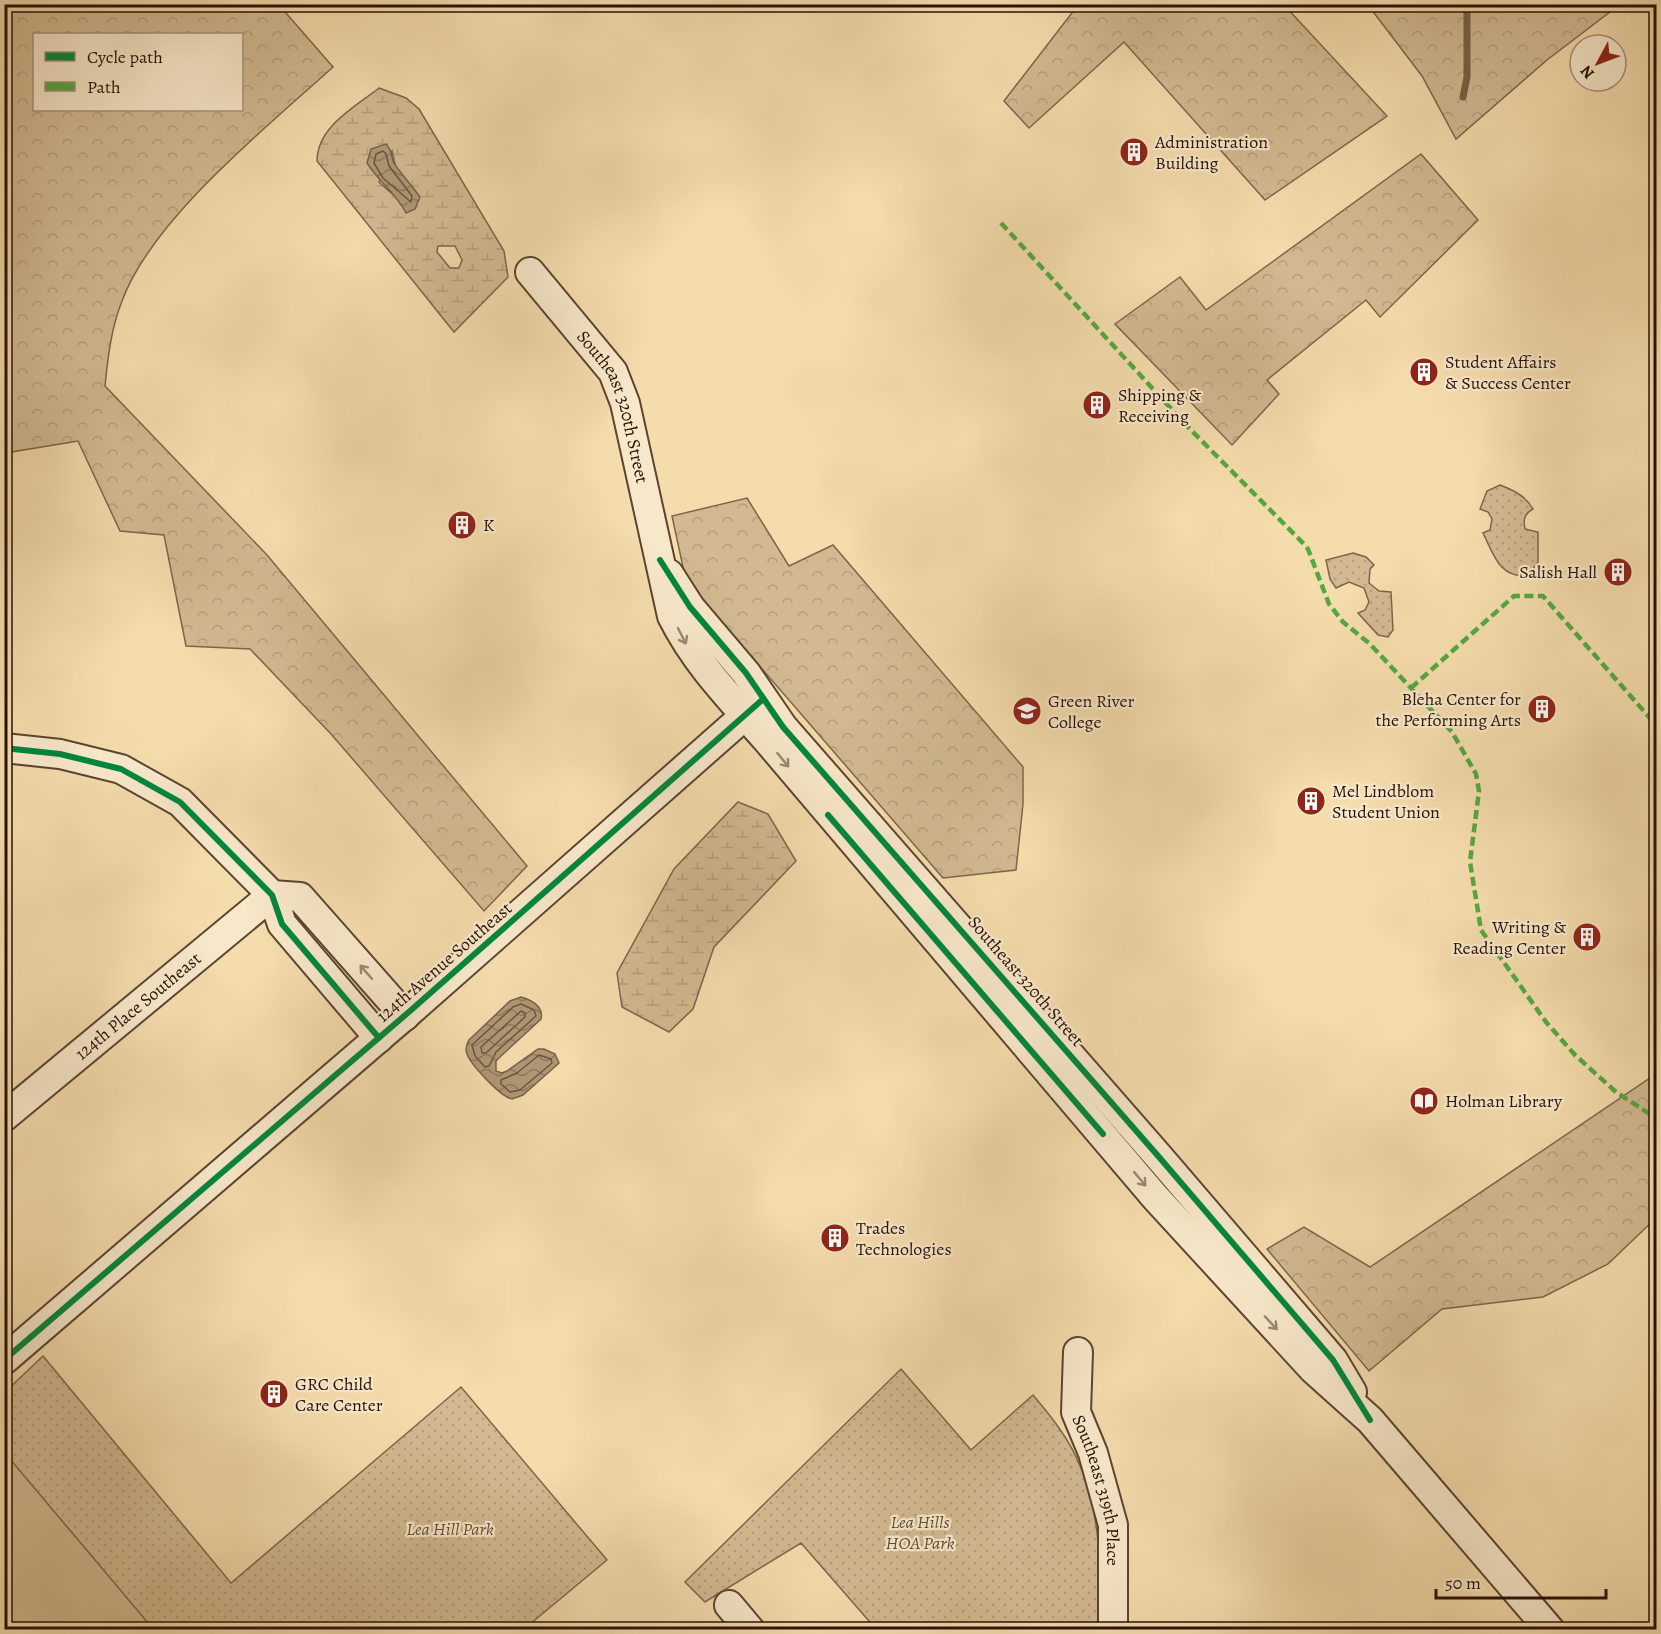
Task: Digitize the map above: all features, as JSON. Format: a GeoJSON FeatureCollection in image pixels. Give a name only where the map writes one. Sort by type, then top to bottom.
{"type":"FeatureCollection","features":[{"type":"Feature","properties":{"kind":"street","name":"Southeast 320th Street"},"geometry":{"type":"LineString","coordinates":[[530,272],[613,372],[625,403],[672,616],[686,645],[703,669],[754,707],[1155,1197],[1313,1369],[1370,1420],[1537,1625]]}},
{"type":"Feature","properties":{"kind":"street","name":"124th Avenue Southeast"},"geometry":{"type":"LineString","coordinates":[[4,1360],[405,1016],[754,707]]}},
{"type":"Feature","properties":{"kind":"street"},"geometry":{"type":"LineString","coordinates":[[4,748],[60,754],[121,769],[180,802],[272,895],[282,924],[379,1038]]}},
{"type":"Feature","properties":{"kind":"street"},"geometry":{"type":"LineString","coordinates":[[272,895],[300,897],[405,1016]]}},
{"type":"Feature","properties":{"kind":"street","name":"124th Place Southeast"},"geometry":{"type":"LineString","coordinates":[[4,1117],[272,895]]}},
{"type":"Feature","properties":{"kind":"street","name":"Southeast 319th Place"},"geometry":{"type":"LineString","coordinates":[[1078,1352],[1076,1412],[1093,1453],[1113,1525],[1113,1629]]}},
{"type":"Feature","properties":{"kind":"street"},"geometry":{"type":"LineString","coordinates":[[729,1605],[750,1629]]}},
{"type":"Feature","properties":{"kind":"green space"},"geometry":{"type":"Polygon","coordinates":[[[5,4],[279,5],[333,67],[214,175],[158,238],[137,270],[118,311],[105,386],[267,555],[527,866],[484,911],[331,734],[250,649],[186,646],[164,535],[120,531],[78,441],[5,453],[5,4]]]}},
{"type":"Feature","properties":{"kind":"green space"},"geometry":{"type":"Polygon","coordinates":[[[1078,5],[1284,5],[1387,116],[1265,200],[1124,42],[1029,128],[1004,101],[1078,5]]]}},
{"type":"Feature","properties":{"kind":"green space"},"geometry":{"type":"Polygon","coordinates":[[[1368,5],[1619,5],[1582,33],[1568,33],[1568,44],[1456,139],[1422,76],[1368,5]]]}},
{"type":"Feature","properties":{"kind":"green space"},"geometry":{"type":"Polygon","coordinates":[[[379,88],[406,98],[419,109],[504,251],[508,277],[454,332],[317,161],[323,138],[330,128],[349,110],[379,88]],[[392,151],[379,182],[399,200],[406,212],[392,151]],[[438,246],[437,252],[450,268],[459,268],[462,260],[455,246],[438,246]]]}},
{"type":"Feature","properties":{"kind":"green space"},"geometry":{"type":"Polygon","coordinates":[[[1421,154],[1478,220],[1380,317],[1366,300],[1267,380],[1279,394],[1232,445],[1115,324],[1180,277],[1206,310],[1421,154]]]}},
{"type":"Feature","properties":{"kind":"green space"},"geometry":{"type":"Polygon","coordinates":[[[1500,485],[1523,497],[1533,509],[1526,515],[1524,526],[1525,529],[1538,532],[1538,562],[1528,576],[1518,576],[1504,569],[1494,557],[1483,533],[1490,530],[1492,519],[1488,512],[1480,509],[1487,491],[1500,485]]]}},
{"type":"Feature","properties":{"kind":"green space"},"geometry":{"type":"Polygon","coordinates":[[[747,498],[789,566],[833,545],[1023,767],[1023,804],[1016,870],[943,878],[686,581],[672,516],[747,498]]]}},
{"type":"Feature","properties":{"kind":"green space"},"geometry":{"type":"Polygon","coordinates":[[[1353,553],[1366,557],[1374,565],[1370,569],[1369,583],[1379,591],[1391,592],[1393,630],[1388,637],[1378,635],[1358,613],[1365,610],[1369,602],[1364,588],[1349,582],[1336,588],[1330,579],[1326,560],[1353,553]]]}},
{"type":"Feature","properties":{"kind":"green space"},"geometry":{"type":"Polygon","coordinates":[[[738,802],[768,814],[796,861],[714,947],[693,1009],[669,1032],[622,1007],[617,973],[674,869],[738,802]]]}},
{"type":"Feature","properties":{"kind":"green space"},"geometry":{"type":"Polygon","coordinates":[[[1656,1074],[1656,1218],[1608,1264],[1543,1297],[1442,1309],[1369,1371],[1267,1249],[1304,1227],[1370,1267],[1656,1074]]]}},
{"type":"Feature","properties":{"kind":"green space","name":"Lea Hill Park"},"geometry":{"type":"Polygon","coordinates":[[[43,1356],[231,1583],[461,1387],[607,1560],[524,1629],[5,1630],[5,1392],[43,1356]]]}},
{"type":"Feature","properties":{"kind":"green space","name":"Lea Hills HOA Park"},"geometry":{"type":"Polygon","coordinates":[[[901,1369],[971,1450],[1033,1395],[1053,1419],[1073,1450],[1091,1499],[1099,1551],[1097,1629],[876,1629],[801,1543],[705,1602],[685,1582],[901,1369]]]}},
{"type":"Feature","properties":{"kind":"green space"},"geometry":{"type":"Polygon","coordinates":[[[4,1452],[149,1624],[149,1629],[5,1629],[4,1452]]]}},
{"type":"Feature","properties":{"kind":"water"},"geometry":{"type":"Polygon","coordinates":[[[386,144],[394,164],[420,197],[415,209],[406,213],[367,163],[371,149],[386,144]]]}},
{"type":"Feature","properties":{"kind":"water"},"geometry":{"type":"Polygon","coordinates":[[[521,997],[539,1008],[541,1019],[496,1061],[496,1071],[502,1073],[507,1071],[538,1049],[555,1054],[559,1063],[523,1095],[512,1099],[501,1093],[480,1073],[466,1049],[469,1040],[510,1001],[521,997]]]}},
{"type":"Feature","properties":{"kind":"waterway"},"geometry":{"type":"LineString","coordinates":[[1463,97],[1467,77],[1467,4]]}},
{"type":"Feature","properties":{"kind":"marked path"},"geometry":{"type":"LineString","coordinates":[[1001,223],[1186,425],[1308,549],[1329,604],[1343,622],[1370,644],[1452,732],[1476,774],[1479,791],[1470,862],[1481,930],[1546,1022],[1575,1055],[1616,1092],[1656,1118]]}},
{"type":"Feature","properties":{"kind":"marked path"},"geometry":{"type":"LineString","coordinates":[[1411,688],[1514,596],[1543,596],[1656,725]]}},
{"type":"Feature","properties":{"kind":"cycle path"},"geometry":{"type":"LineString","coordinates":[[660,560],[690,607],[746,673],[783,727],[1333,1360],[1370,1420]]}},
{"type":"Feature","properties":{"kind":"cycle path"},"geometry":{"type":"LineString","coordinates":[[4,1360],[410,1011],[762,700]]}},
{"type":"Feature","properties":{"kind":"cycle path"},"geometry":{"type":"LineString","coordinates":[[4,748],[60,754],[121,769],[180,802],[272,895],[282,924],[379,1038]]}},
{"type":"Feature","properties":{"kind":"cycle path"},"geometry":{"type":"LineString","coordinates":[[828,815],[1103,1134]]}},
{"type":"Feature","properties":{"kind":"place","name":"Administration Building"},"geometry":{"type":"Point","coordinates":[1134,152]}},
{"type":"Feature","properties":{"kind":"place","name":"Student Affairs & Success Center"},"geometry":{"type":"Point","coordinates":[1424,372]}},
{"type":"Feature","properties":{"kind":"place","name":"Shipping & Receiving"},"geometry":{"type":"Point","coordinates":[1097,405]}},
{"type":"Feature","properties":{"kind":"place","name":"K"},"geometry":{"type":"Point","coordinates":[462,525]}},
{"type":"Feature","properties":{"kind":"place","name":"Salish Hall"},"geometry":{"type":"Point","coordinates":[1618,572]}},
{"type":"Feature","properties":{"kind":"place","name":"Bleha Center for the Performing Arts"},"geometry":{"type":"Point","coordinates":[1542,709]}},
{"type":"Feature","properties":{"kind":"place","name":"Green River College"},"geometry":{"type":"Point","coordinates":[1027,711]}},
{"type":"Feature","properties":{"kind":"place","name":"Mel Lindblom Student Union"},"geometry":{"type":"Point","coordinates":[1311,801]}},
{"type":"Feature","properties":{"kind":"place","name":"Writing & Reading Center"},"geometry":{"type":"Point","coordinates":[1587,937]}},
{"type":"Feature","properties":{"kind":"place","name":"Holman Library"},"geometry":{"type":"Point","coordinates":[1424,1101]}},
{"type":"Feature","properties":{"kind":"place","name":"Trades Technologies"},"geometry":{"type":"Point","coordinates":[835,1238]}},
{"type":"Feature","properties":{"kind":"place","name":"GRC Child Care Center"},"geometry":{"type":"Point","coordinates":[274,1394]}}]}
